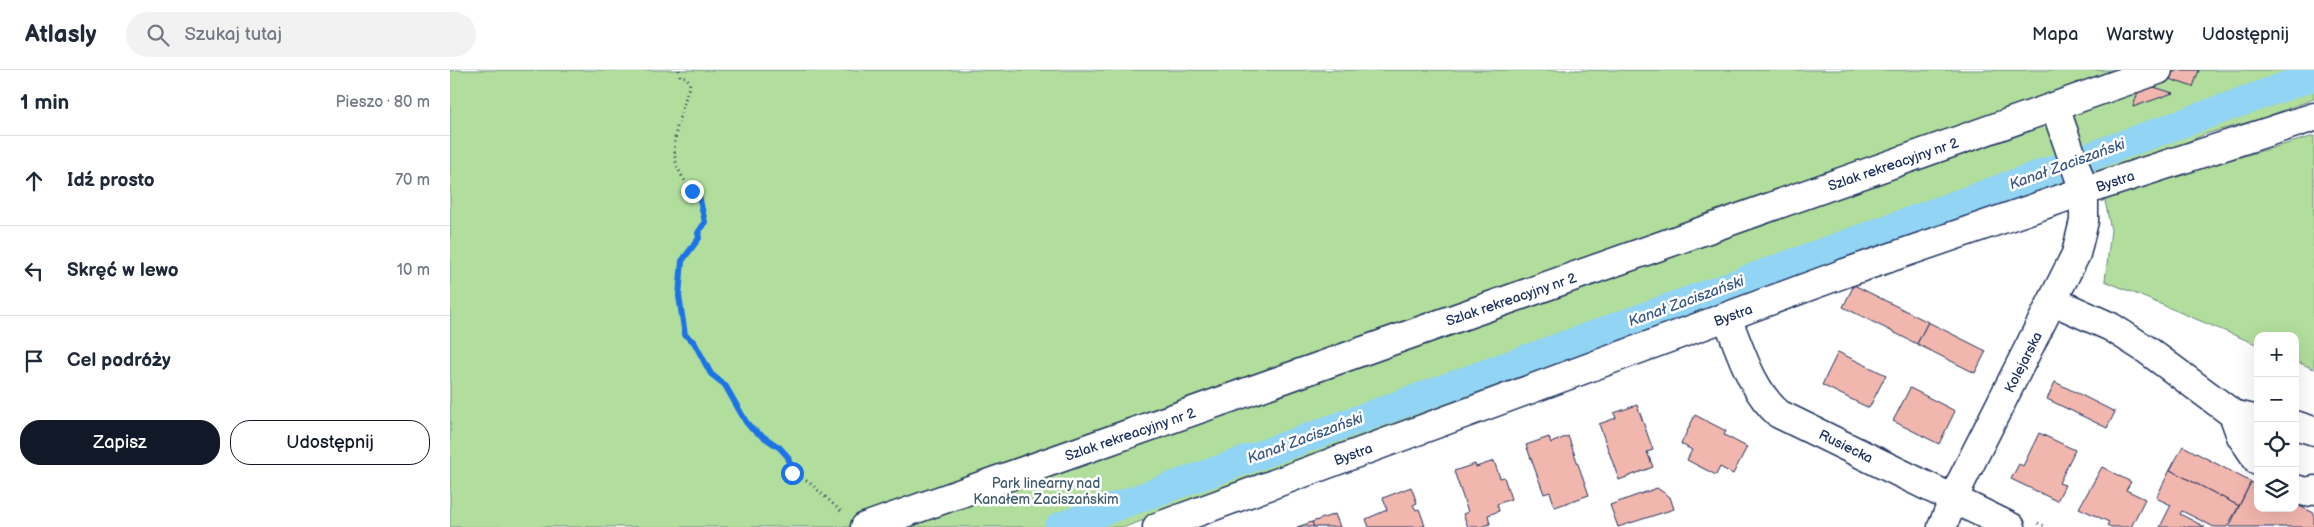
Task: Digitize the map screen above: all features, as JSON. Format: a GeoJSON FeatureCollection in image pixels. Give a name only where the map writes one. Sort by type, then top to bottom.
{"type":"FeatureCollection","features":[{"type":"Feature","properties":{"kind":"street","name":"Szlak rekreacyjny nr 2"},"geometry":{"type":"LineString","coordinates":[[869,522],[2158,70]]}},
{"type":"Feature","properties":{"kind":"street","name":"Kolejarska"},"geometry":{"type":"LineString","coordinates":[[1942,527],[2076,254],[2084,221],[2081,184],[2055,107]]}},
{"type":"Feature","properties":{"kind":"street","name":"Bystra"},"geometry":{"type":"LineString","coordinates":[[1157,527],[1727,318],[2081,184],[2314,117]]}},
{"type":"Feature","properties":{"kind":"street"},"geometry":{"type":"LineString","coordinates":[[2054,301],[2111,327],[2245,417],[2241,436],[2254,455]]}},
{"type":"Feature","properties":{"kind":"street","name":"Rusiecka"},"geometry":{"type":"LineString","coordinates":[[1727,318],[1758,390],[1767,404],[1780,414],[1955,498],[2021,523]]}},
{"type":"Feature","properties":{"kind":"street"},"geometry":{"type":"LineString","coordinates":[[2299,426],[2314,431]]}},
{"type":"Feature","properties":{"kind":"street"},"geometry":{"type":"LineString","coordinates":[[2299,490],[2306,492],[2314,490]]}},
{"type":"Feature","properties":{"kind":"path"},"geometry":{"type":"LineString","coordinates":[[679,70],[680,76],[686,77],[690,83],[681,107],[674,144],[675,161],[679,173],[692,191],[699,196],[705,222],[698,233],[699,238],[682,261],[679,296],[685,335],[694,342],[711,374],[725,385],[746,422],[752,429],[780,448],[788,457],[792,473],[869,522]]}},
{"type":"Feature","properties":{"kind":"path"},"geometry":{"type":"LineString","coordinates":[[2021,523],[2047,527]]}},
{"type":"Feature","properties":{"kind":"green space","name":"Park linearny nad Kanałem Zaciszańskim"},"geometry":{"type":"Polygon","coordinates":[[[450,70],[2314,71],[1046,527],[450,527],[450,70]]]}},
{"type":"Feature","properties":{"kind":"green space"},"geometry":{"type":"Polygon","coordinates":[[[2314,81],[2314,99],[2260,119],[2205,134],[2163,153],[2090,180],[2084,163],[2314,81]]]}},
{"type":"Feature","properties":{"kind":"green space"},"geometry":{"type":"Polygon","coordinates":[[[2314,136],[2314,369],[2299,363],[2299,332],[2254,332],[2254,343],[2105,281],[2111,230],[2104,196],[2314,136]]]}},
{"type":"Feature","properties":{"kind":"green space"},"geometry":{"type":"Polygon","coordinates":[[[2067,169],[2072,185],[1954,222],[1125,527],[1071,527],[2067,169]]]}},
{"type":"Feature","properties":{"kind":"building"},"geometry":{"type":"Polygon","coordinates":[[[2180,70],[2199,70],[2193,87],[2161,76],[2180,70]]]}},
{"type":"Feature","properties":{"kind":"building"},"geometry":{"type":"Polygon","coordinates":[[[2141,83],[2173,93],[2133,107],[2141,83]]]}},
{"type":"Feature","properties":{"kind":"building"},"geometry":{"type":"Polygon","coordinates":[[[1854,285],[1928,322],[1917,344],[1843,307],[1854,285]]]}},
{"type":"Feature","properties":{"kind":"building"},"geometry":{"type":"Polygon","coordinates":[[[1928,322],[1986,351],[1975,373],[1917,344],[1928,322]]]}},
{"type":"Feature","properties":{"kind":"building"},"geometry":{"type":"Polygon","coordinates":[[[1838,352],[1886,375],[1869,408],[1822,385],[1838,352]]]}},
{"type":"Feature","properties":{"kind":"building"},"geometry":{"type":"Polygon","coordinates":[[[2055,382],[2115,412],[2107,428],[2047,399],[2055,382]]]}},
{"type":"Feature","properties":{"kind":"building"},"geometry":{"type":"Polygon","coordinates":[[[1910,388],[1955,411],[1939,444],[1893,421],[1910,388]]]}},
{"type":"Feature","properties":{"kind":"building"},"geometry":{"type":"Polygon","coordinates":[[[1637,405],[1653,450],[1647,452],[1653,467],[1619,480],[1599,424],[1616,418],[1614,413],[1637,405]]]}},
{"type":"Feature","properties":{"kind":"building"},"geometry":{"type":"Polygon","coordinates":[[[1695,415],[1726,431],[1724,435],[1747,447],[1733,474],[1720,467],[1716,475],[1687,460],[1692,450],[1681,444],[1695,415]]]}},
{"type":"Feature","properties":{"kind":"building"},"geometry":{"type":"Polygon","coordinates":[[[2039,433],[2075,450],[2059,483],[2065,485],[2057,501],[2011,479],[2019,464],[2023,466],[2039,433]]]}},
{"type":"Feature","properties":{"kind":"building"},"geometry":{"type":"Polygon","coordinates":[[[1568,436],[1589,495],[1555,507],[1550,492],[1544,494],[1526,445],[1549,437],[1551,443],[1568,436]]]}},
{"type":"Feature","properties":{"kind":"building"},"geometry":{"type":"Polygon","coordinates":[[[2183,446],[2251,482],[2239,506],[2170,470],[2183,446]]]}},
{"type":"Feature","properties":{"kind":"building"},"geometry":{"type":"Polygon","coordinates":[[[1494,461],[1500,478],[1504,477],[1511,499],[1497,504],[1499,511],[1488,515],[1490,524],[1481,527],[1468,527],[1463,514],[1468,512],[1454,471],[1475,464],[1476,467],[1494,461]]]}},
{"type":"Feature","properties":{"kind":"building"},"geometry":{"type":"Polygon","coordinates":[[[2102,467],[2131,482],[2126,490],[2145,499],[2131,527],[2111,527],[2107,525],[2109,522],[2079,508],[2102,467]]]}},
{"type":"Feature","properties":{"kind":"building"},"geometry":{"type":"Polygon","coordinates":[[[2170,470],[2239,506],[2227,527],[2214,527],[2182,511],[2180,514],[2205,527],[2160,527],[2171,505],[2156,498],[2170,470]]]}},
{"type":"Feature","properties":{"kind":"building"},"geometry":{"type":"Polygon","coordinates":[[[2251,482],[2254,483],[2254,512],[2299,512],[2299,506],[2314,513],[2314,527],[2229,527],[2251,482]]]}},
{"type":"Feature","properties":{"kind":"building"},"geometry":{"type":"Polygon","coordinates":[[[1411,487],[1417,503],[1413,505],[1416,510],[1419,509],[1425,525],[1420,527],[1369,527],[1366,519],[1387,510],[1383,498],[1411,487]]]}},
{"type":"Feature","properties":{"kind":"building"},"geometry":{"type":"Polygon","coordinates":[[[1657,488],[1670,497],[1674,509],[1618,527],[1610,505],[1657,488]]]}},
{"type":"Feature","properties":{"kind":"building"},"geometry":{"type":"Polygon","coordinates":[[[1335,514],[1340,527],[1314,527],[1312,522],[1335,514]]]}},
{"type":"Feature","properties":{"kind":"building"},"geometry":{"type":"Polygon","coordinates":[[[1312,522],[1314,527],[1297,527],[1312,522]]]}},
{"type":"Feature","properties":{"kind":"waterway","name":"Kanał Zaciszański"},"geometry":{"type":"LineString","coordinates":[[1059,527],[2314,76]]}},
{"type":"Feature","properties":{"kind":"route"},"geometry":{"type":"LineString","coordinates":[[692,191],[699,196],[705,222],[698,233],[699,238],[682,261],[679,296],[685,335],[694,342],[711,374],[725,385],[746,422],[752,429],[780,448],[788,457],[792,473]]}}]}
